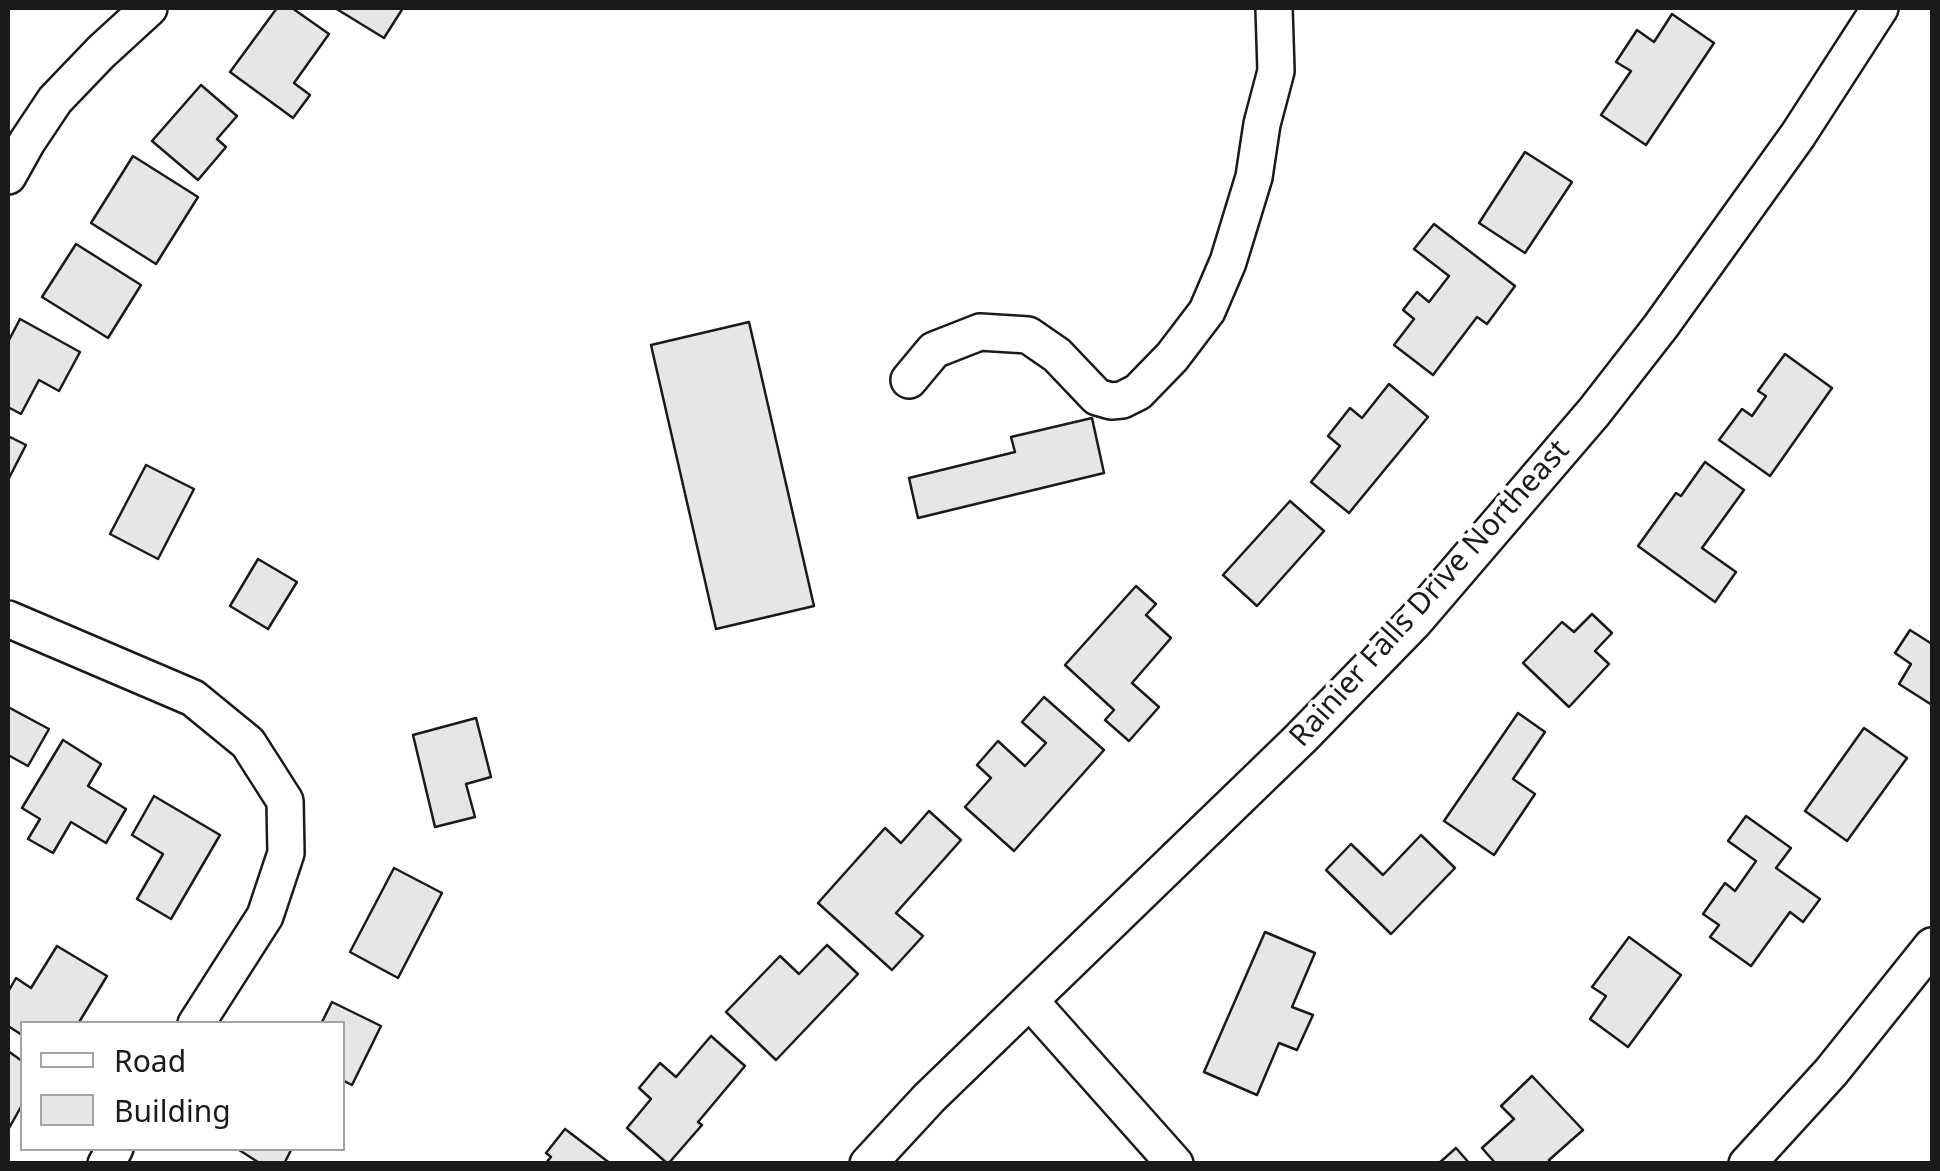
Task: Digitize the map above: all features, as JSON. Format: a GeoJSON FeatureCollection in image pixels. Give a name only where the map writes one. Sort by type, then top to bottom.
{"type":"FeatureCollection","features":[{"type":"Feature","properties":{"kind":"street"},"geometry":{"type":"LineString","coordinates":[[8,176],[55,100],[148,8]]}},
{"type":"Feature","properties":{"kind":"street"},"geometry":{"type":"LineString","coordinates":[[910,380],[934,350],[980,332],[1028,335],[1057,355],[1097,397],[1122,400],[1138,392],[1207,311],[1228,262],[1254,177],[1276,71],[1274,8]]}},
{"type":"Feature","properties":{"kind":"street","name":"Rainier Falls Drive Northeast"},"geometry":{"type":"LineString","coordinates":[[868,1164],[929,1098],[1301,738],[1414,622],[1581,427],[1661,326],[1798,135],[1880,8]]}},
{"type":"Feature","properties":{"kind":"street"},"geometry":{"type":"LineString","coordinates":[[8,618],[192,698],[248,743],[284,801],[286,852],[265,916],[198,1021]]}},
{"type":"Feature","properties":{"kind":"street"},"geometry":{"type":"LineString","coordinates":[[1747,1164],[1831,1072],[1932,946]]}},
{"type":"Feature","properties":{"kind":"street"},"geometry":{"type":"LineString","coordinates":[[1030,1000],[1175,1164]]}},
{"type":"Feature","properties":{"kind":"building"},"geometry":{"type":"Polygon","coordinates":[[[277,8],[292,8],[329,34],[294,83],[310,95],[293,118],[230,72],[277,8]]]}},
{"type":"Feature","properties":{"kind":"building"},"geometry":{"type":"Polygon","coordinates":[[[335,8],[403,8],[384,38],[335,8]]]}},
{"type":"Feature","properties":{"kind":"building"},"geometry":{"type":"Polygon","coordinates":[[[1672,14],[1714,43],[1646,145],[1601,115],[1631,71],[1616,62],[1637,30],[1654,42],[1672,14]]]}},
{"type":"Feature","properties":{"kind":"building"},"geometry":{"type":"Polygon","coordinates":[[[201,85],[237,116],[217,139],[226,147],[198,180],[152,141],[201,85]]]}},
{"type":"Feature","properties":{"kind":"building"},"geometry":{"type":"Polygon","coordinates":[[[1525,152],[1572,182],[1525,253],[1479,223],[1525,152]]]}},
{"type":"Feature","properties":{"kind":"building"},"geometry":{"type":"Polygon","coordinates":[[[133,156],[198,197],[156,264],[91,223],[133,156]]]}},
{"type":"Feature","properties":{"kind":"building"},"geometry":{"type":"Polygon","coordinates":[[[1434,224],[1515,286],[1487,324],[1477,317],[1433,375],[1394,345],[1414,319],[1403,310],[1417,292],[1429,302],[1449,276],[1414,249],[1434,224]]]}},
{"type":"Feature","properties":{"kind":"building"},"geometry":{"type":"Polygon","coordinates":[[[76,244],[141,285],[108,338],[42,297],[76,244]]]}},
{"type":"Feature","properties":{"kind":"building"},"geometry":{"type":"Polygon","coordinates":[[[20,319],[80,352],[59,391],[39,380],[21,414],[8,407],[8,342],[20,319]]]}},
{"type":"Feature","properties":{"kind":"building"},"geometry":{"type":"Polygon","coordinates":[[[749,322],[814,606],[716,629],[651,345],[749,322]]]}},
{"type":"Feature","properties":{"kind":"building"},"geometry":{"type":"Polygon","coordinates":[[[1785,354],[1832,388],[1770,476],[1719,440],[1742,409],[1752,416],[1766,396],[1758,391],[1785,354]]]}},
{"type":"Feature","properties":{"kind":"building"},"geometry":{"type":"Polygon","coordinates":[[[1389,384],[1428,417],[1349,513],[1311,482],[1340,446],[1328,436],[1350,408],[1362,418],[1389,384]]]}},
{"type":"Feature","properties":{"kind":"building"},"geometry":{"type":"Polygon","coordinates":[[[1092,418],[1104,473],[918,518],[909,478],[1015,452],[1011,437],[1092,418]]]}},
{"type":"Feature","properties":{"kind":"building"},"geometry":{"type":"Polygon","coordinates":[[[8,436],[26,445],[8,480],[8,436]]]}},
{"type":"Feature","properties":{"kind":"building"},"geometry":{"type":"Polygon","coordinates":[[[1705,462],[1744,490],[1702,548],[1736,572],[1715,602],[1638,546],[1676,493],[1681,496],[1705,462]]]}},
{"type":"Feature","properties":{"kind":"building"},"geometry":{"type":"Polygon","coordinates":[[[146,465],[194,489],[158,559],[110,534],[146,465]]]}},
{"type":"Feature","properties":{"kind":"building"},"geometry":{"type":"Polygon","coordinates":[[[1290,501],[1324,531],[1257,606],[1223,575],[1290,501]]]}},
{"type":"Feature","properties":{"kind":"building"},"geometry":{"type":"Polygon","coordinates":[[[258,559],[297,582],[268,629],[230,606],[258,559]]]}},
{"type":"Feature","properties":{"kind":"building"},"geometry":{"type":"Polygon","coordinates":[[[1136,586],[1156,604],[1146,615],[1171,638],[1132,683],[1159,707],[1129,741],[1105,720],[1114,710],[1065,665],[1136,586]]]}},
{"type":"Feature","properties":{"kind":"building"},"geometry":{"type":"Polygon","coordinates":[[[1592,614],[1612,633],[1595,651],[1609,664],[1569,707],[1523,663],[1562,622],[1574,632],[1592,614]]]}},
{"type":"Feature","properties":{"kind":"building"},"geometry":{"type":"Polygon","coordinates":[[[1910,630],[1932,644],[1932,705],[1899,684],[1911,664],[1895,653],[1910,630]]]}},
{"type":"Feature","properties":{"kind":"building"},"geometry":{"type":"Polygon","coordinates":[[[1044,697],[1104,750],[1014,851],[965,807],[991,778],[977,765],[998,741],[1025,766],[1046,743],[1022,722],[1044,697]]]}},
{"type":"Feature","properties":{"kind":"building"},"geometry":{"type":"Polygon","coordinates":[[[8,707],[49,729],[28,766],[8,755],[8,707]]]}},
{"type":"Feature","properties":{"kind":"building"},"geometry":{"type":"Polygon","coordinates":[[[1518,713],[1545,732],[1513,779],[1535,794],[1494,855],[1444,821],[1518,713]]]}},
{"type":"Feature","properties":{"kind":"building"},"geometry":{"type":"Polygon","coordinates":[[[476,718],[491,777],[466,784],[475,817],[435,827],[413,735],[476,718]]]}},
{"type":"Feature","properties":{"kind":"building"},"geometry":{"type":"Polygon","coordinates":[[[1864,728],[1907,758],[1847,841],[1805,811],[1864,728]]]}},
{"type":"Feature","properties":{"kind":"building"},"geometry":{"type":"Polygon","coordinates":[[[63,740],[101,764],[88,786],[126,809],[106,843],[71,822],[53,853],[28,839],[40,819],[22,808],[63,740]]]}},
{"type":"Feature","properties":{"kind":"building"},"geometry":{"type":"Polygon","coordinates":[[[154,796],[220,835],[171,919],[137,899],[163,854],[132,835],[154,796]]]}},
{"type":"Feature","properties":{"kind":"building"},"geometry":{"type":"Polygon","coordinates":[[[929,811],[961,840],[896,913],[923,936],[892,970],[818,903],[885,828],[901,843],[929,811]]]}},
{"type":"Feature","properties":{"kind":"building"},"geometry":{"type":"Polygon","coordinates":[[[1746,816],[1791,848],[1776,868],[1820,899],[1803,922],[1790,912],[1751,966],[1710,937],[1719,925],[1703,914],[1725,883],[1735,891],[1756,861],[1728,841],[1746,816]]]}},
{"type":"Feature","properties":{"kind":"building"},"geometry":{"type":"Polygon","coordinates":[[[1421,835],[1455,868],[1391,934],[1326,870],[1351,844],[1383,875],[1421,835]]]}},
{"type":"Feature","properties":{"kind":"building"},"geometry":{"type":"Polygon","coordinates":[[[394,868],[442,893],[398,978],[350,952],[394,868]]]}},
{"type":"Feature","properties":{"kind":"building"},"geometry":{"type":"Polygon","coordinates":[[[1265,932],[1315,953],[1292,1007],[1313,1015],[1297,1050],[1279,1043],[1257,1095],[1204,1072],[1265,932]]]}},
{"type":"Feature","properties":{"kind":"building"},"geometry":{"type":"Polygon","coordinates":[[[1629,937],[1681,975],[1628,1047],[1590,1019],[1606,996],[1592,987],[1629,937]]]}},
{"type":"Feature","properties":{"kind":"building"},"geometry":{"type":"Polygon","coordinates":[[[827,945],[858,974],[776,1060],[726,1012],[780,956],[799,974],[827,945]]]}},
{"type":"Feature","properties":{"kind":"building"},"geometry":{"type":"Polygon","coordinates":[[[57,946],[107,976],[80,1021],[20,1021],[20,1034],[8,1026],[8,992],[16,978],[31,988],[57,946]]]}},
{"type":"Feature","properties":{"kind":"building"},"geometry":{"type":"Polygon","coordinates":[[[332,1002],[381,1026],[352,1085],[345,1082],[345,1021],[322,1021],[332,1002]]]}},
{"type":"Feature","properties":{"kind":"building"},"geometry":{"type":"Polygon","coordinates":[[[711,1036],[745,1066],[668,1164],[627,1128],[651,1099],[639,1088],[660,1063],[676,1077],[711,1036]]]}},
{"type":"Feature","properties":{"kind":"building"},"geometry":{"type":"Polygon","coordinates":[[[8,1051],[20,1060],[20,1109],[8,1130],[8,1051]]]}},
{"type":"Feature","properties":{"kind":"building"},"geometry":{"type":"Polygon","coordinates":[[[1532,1076],[1583,1130],[1549,1160],[1552,1164],[1496,1164],[1482,1148],[1514,1119],[1501,1106],[1532,1076]]]}},
{"type":"Feature","properties":{"kind":"building"},"geometry":{"type":"Polygon","coordinates":[[[565,1129],[611,1164],[545,1164],[551,1157],[546,1153],[565,1129]]]}},
{"type":"Feature","properties":{"kind":"building"},"geometry":{"type":"Polygon","coordinates":[[[1456,1148],[1470,1164],[1438,1164],[1456,1148]]]}},
{"type":"Feature","properties":{"kind":"building"},"geometry":{"type":"Polygon","coordinates":[[[241,1151],[290,1151],[284,1164],[261,1164],[241,1151]]]}}]}
